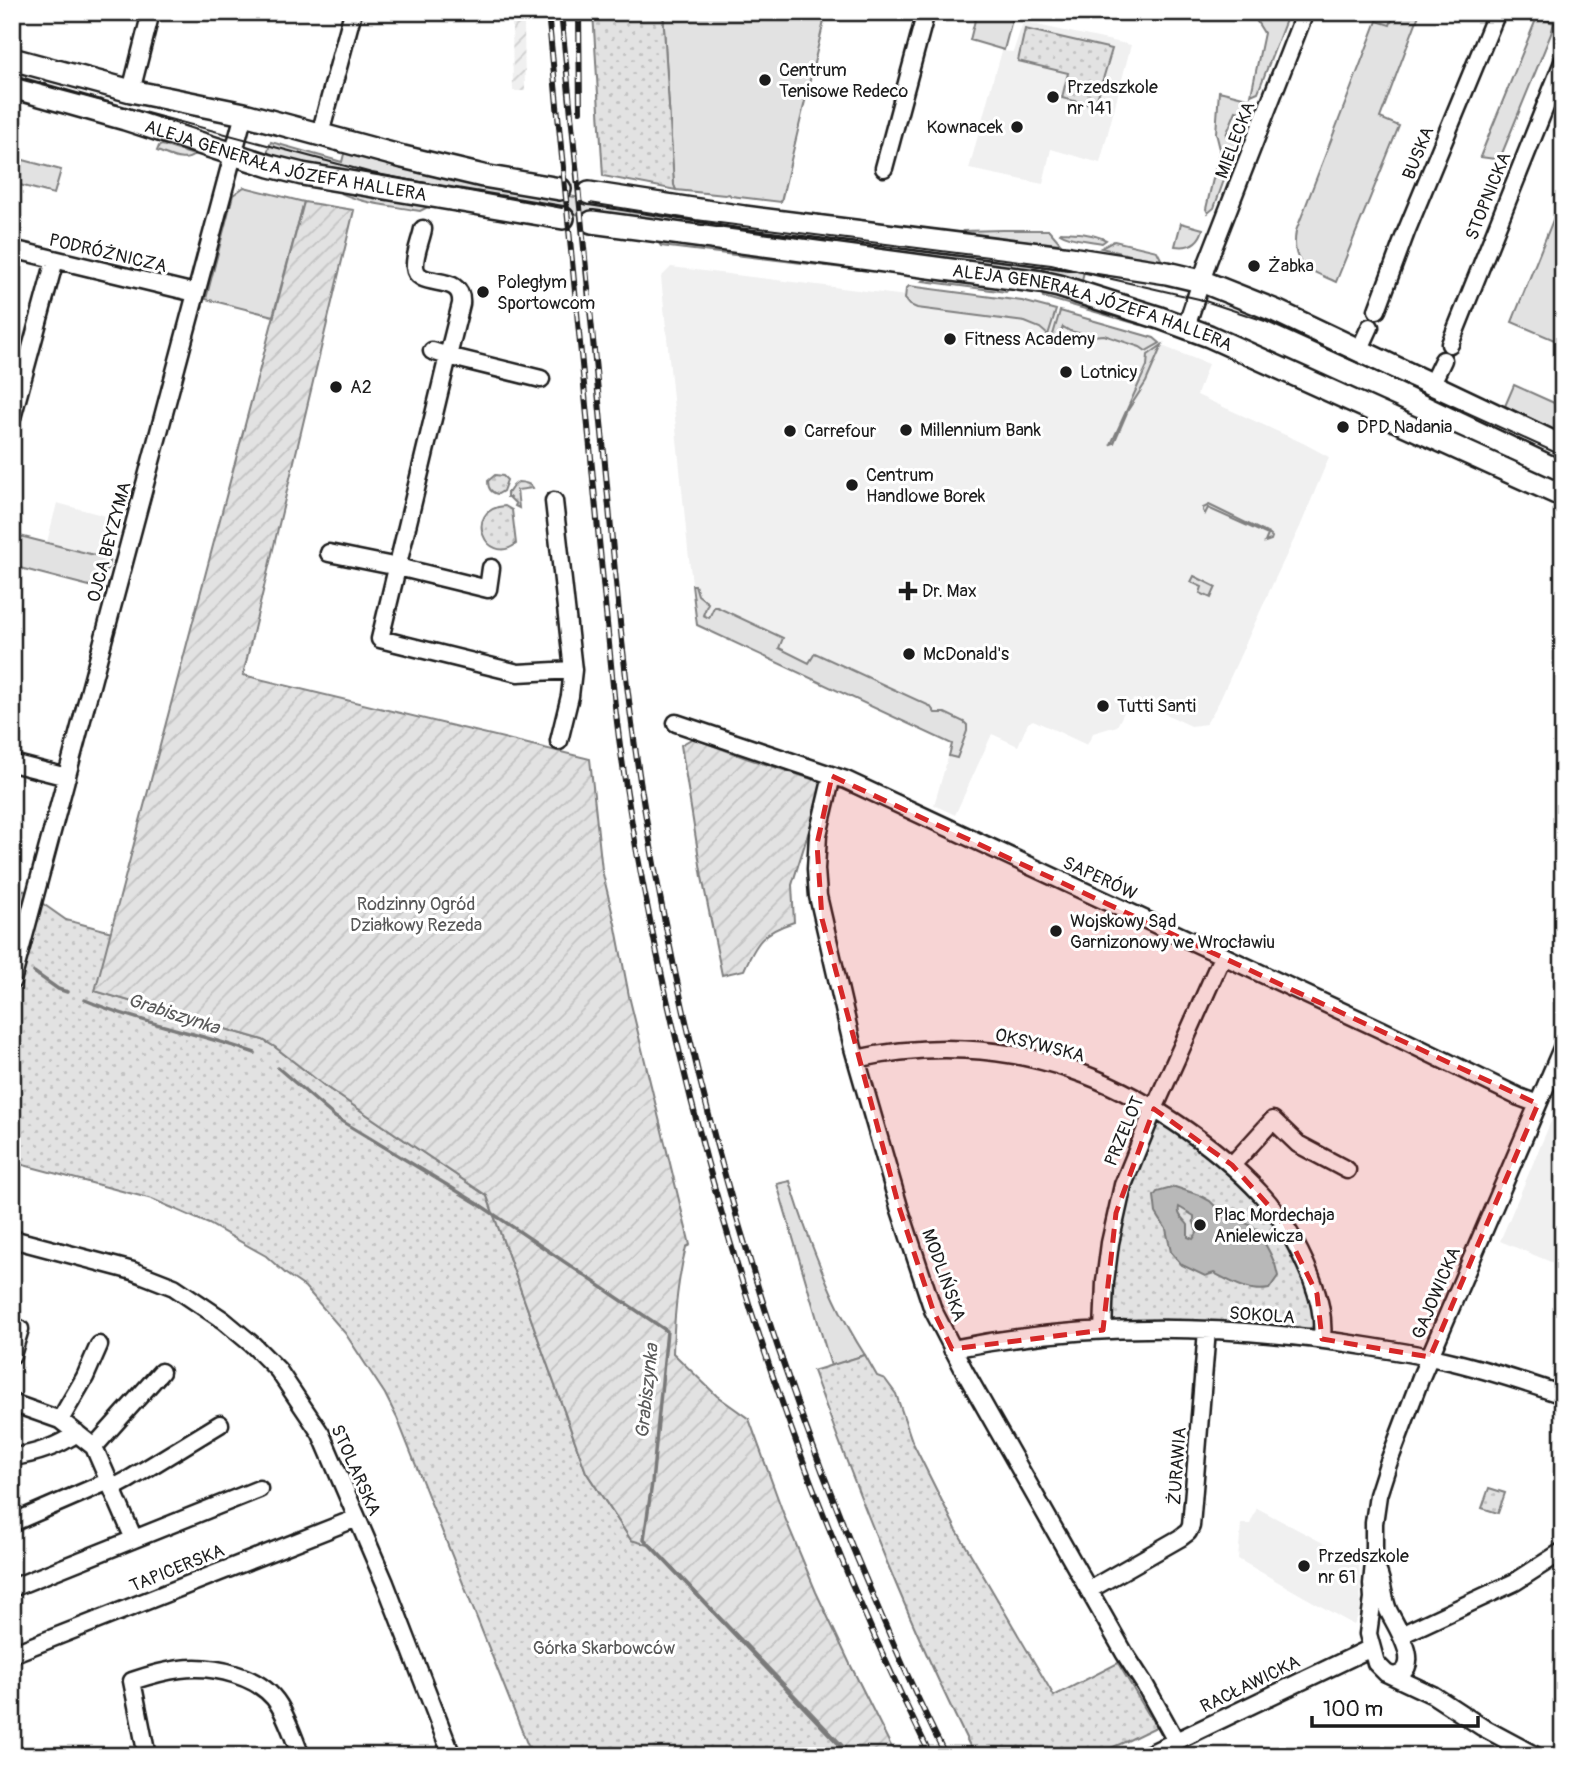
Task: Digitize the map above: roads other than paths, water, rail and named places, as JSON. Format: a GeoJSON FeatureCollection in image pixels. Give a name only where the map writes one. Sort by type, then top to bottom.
{"type":"FeatureCollection","features":[{"type":"Feature","properties":{"kind":"main road","name":"ALEJA GENERAŁA JÓZEFA HALLERA"},"geometry":{"type":"LineString","coordinates":[[12,59],[131,91],[244,114],[447,168],[560,189]]}},
{"type":"Feature","properties":{"kind":"main road","name":"ALEJA GENERAŁA JÓZEFA HALLERA"},"geometry":{"type":"LineString","coordinates":[[12,87],[93,109],[270,166],[334,180],[563,218]]}},
{"type":"Feature","properties":{"kind":"main road","name":"ALEJA GENERAŁA JÓZEFA HALLERA"},"geometry":{"type":"LineString","coordinates":[[589,193],[744,217],[1070,258],[1201,281],[1276,311],[1563,447]]}},
{"type":"Feature","properties":{"kind":"main road","name":"ALEJA GENERAŁA JÓZEFA HALLERA"},"geometry":{"type":"LineString","coordinates":[[592,222],[1059,286],[1186,327],[1563,496]]}},
{"type":"Feature","properties":{"kind":"street"},"geometry":{"type":"LineString","coordinates":[[131,91],[151,12]]}},
{"type":"Feature","properties":{"kind":"street"},"geometry":{"type":"LineString","coordinates":[[320,134],[353,12]]}},
{"type":"Feature","properties":{"kind":"street"},"geometry":{"type":"LineString","coordinates":[[884,168],[926,12]]}},
{"type":"Feature","properties":{"kind":"street","name":"MIELECKA"},"geometry":{"type":"LineString","coordinates":[[1186,327],[1201,281],[1305,12]]}},
{"type":"Feature","properties":{"kind":"street","name":"BUSKA"},"geometry":{"type":"LineString","coordinates":[[1377,310],[1406,232],[1497,12]]}},
{"type":"Feature","properties":{"kind":"street","name":"STOPNICKA"},"geometry":{"type":"LineString","coordinates":[[1450,344],[1563,62]]}},
{"type":"Feature","properties":{"kind":"street","name":"OJCA BEYZYMA"},"geometry":{"type":"LineString","coordinates":[[12,981],[244,114]]}},
{"type":"Feature","properties":{"kind":"street"},"geometry":{"type":"LineString","coordinates":[[423,229],[415,265],[416,273],[423,278],[453,286],[461,296],[461,304],[380,639],[518,673],[573,670]]}},
{"type":"Feature","properties":{"kind":"street","name":"PODRÓŻNICZA"},"geometry":{"type":"LineString","coordinates":[[12,249],[195,293]]}},
{"type":"Feature","properties":{"kind":"street"},"geometry":{"type":"LineString","coordinates":[[12,418],[55,260]]}},
{"type":"Feature","properties":{"kind":"street"},"geometry":{"type":"LineString","coordinates":[[1359,351],[1370,327]]}},
{"type":"Feature","properties":{"kind":"street"},"geometry":{"type":"LineString","coordinates":[[432,351],[541,379]]}},
{"type":"Feature","properties":{"kind":"street"},"geometry":{"type":"LineString","coordinates":[[1431,385],[1443,360]]}},
{"type":"Feature","properties":{"kind":"street"},"geometry":{"type":"LineString","coordinates":[[554,501],[573,670],[559,741]]}},
{"type":"Feature","properties":{"kind":"street"},"geometry":{"type":"LineString","coordinates":[[329,553],[488,589],[491,568]]}},
{"type":"Feature","properties":{"kind":"street","name":"SAPERÓW"},"geometry":{"type":"LineString","coordinates":[[676,723],[846,780],[1538,1104]]}},
{"type":"Feature","properties":{"kind":"street"},"geometry":{"type":"LineString","coordinates":[[12,763],[66,777]]}},
{"type":"Feature","properties":{"kind":"street","name":"MODLIŃSKA"},"geometry":{"type":"LineString","coordinates":[[832,776],[818,835],[818,897],[856,1059],[929,1300],[952,1349],[1175,1741]]}},
{"type":"Feature","properties":{"kind":"street","name":"PRZELOT"},"geometry":{"type":"LineString","coordinates":[[1103,1330],[1105,1282],[1123,1185],[1222,957]]}},
{"type":"Feature","properties":{"kind":"street","name":"GAJOWICKA"},"geometry":{"type":"LineString","coordinates":[[1371,1648],[1368,1634],[1373,1598],[1373,1534],[1378,1495],[1430,1357],[1563,1046]]}},
{"type":"Feature","properties":{"kind":"street","name":"OKSYWSKA"},"geometry":{"type":"LineString","coordinates":[[856,1059],[907,1051],[950,1049],[1010,1054],[1072,1070],[1154,1109],[1201,1140],[1232,1165],[1263,1196],[1279,1217],[1304,1260],[1320,1304],[1324,1322],[1322,1339]]}},
{"type":"Feature","properties":{"kind":"street"},"geometry":{"type":"LineString","coordinates":[[1232,1165],[1273,1119],[1298,1144],[1347,1170]]}},
{"type":"Feature","properties":{"kind":"street","name":"STOLARSKA"},"geometry":{"type":"LineString","coordinates":[[12,1239],[133,1271],[174,1287],[223,1320],[278,1370],[321,1433],[385,1583],[452,1756]]}},
{"type":"Feature","properties":{"kind":"street"},"geometry":{"type":"LineString","coordinates":[[12,1355],[20,1329]]}},
{"type":"Feature","properties":{"kind":"street","name":"SOKOLA"},"geometry":{"type":"LineString","coordinates":[[952,1349],[1024,1336],[1103,1330],[1207,1330],[1273,1334],[1322,1339],[1450,1361],[1563,1395]]}},
{"type":"Feature","properties":{"kind":"street","name":"ŻURAWIA"},"geometry":{"type":"LineString","coordinates":[[1089,1590],[1180,1538],[1191,1526],[1207,1330]]}},
{"type":"Feature","properties":{"kind":"street"},"geometry":{"type":"LineString","coordinates":[[60,1420],[85,1377],[99,1345]]}},
{"type":"Feature","properties":{"kind":"street"},"geometry":{"type":"LineString","coordinates":[[94,1447],[161,1373]]}},
{"type":"Feature","properties":{"kind":"street"},"geometry":{"type":"LineString","coordinates":[[12,1403],[60,1420],[94,1447],[134,1539]]}},
{"type":"Feature","properties":{"kind":"street"},"geometry":{"type":"LineString","coordinates":[[12,1523],[128,1480],[219,1424]]}},
{"type":"Feature","properties":{"kind":"street"},"geometry":{"type":"LineString","coordinates":[[12,1457],[58,1445],[77,1433]]}},
{"type":"Feature","properties":{"kind":"street"},"geometry":{"type":"LineString","coordinates":[[12,1588],[259,1489]]}},
{"type":"Feature","properties":{"kind":"street","name":"TAPICERSKA"},"geometry":{"type":"LineString","coordinates":[[12,1654],[357,1518]]}},
{"type":"Feature","properties":{"kind":"street"},"geometry":{"type":"LineString","coordinates":[[1401,1635],[1515,1582],[1563,1551]]}},
{"type":"Feature","properties":{"kind":"street","name":"GAJOWICKA"},"geometry":{"type":"LineString","coordinates":[[1374,1563],[1389,1613],[1406,1647],[1408,1663]]}},
{"type":"Feature","properties":{"kind":"street"},"geometry":{"type":"LineString","coordinates":[[1371,1616],[1378,1611],[1389,1613]]}},
{"type":"Feature","properties":{"kind":"street"},"geometry":{"type":"LineString","coordinates":[[1371,1648],[1374,1659],[1386,1674],[1433,1695],[1482,1727],[1536,1756]]}},
{"type":"Feature","properties":{"kind":"street","name":"RACŁAWICKA"},"geometry":{"type":"LineString","coordinates":[[1145,1756],[1371,1648]]}},
{"type":"Feature","properties":{"kind":"street"},"geometry":{"type":"LineString","coordinates":[[1394,1676],[1403,1672],[1408,1663],[1433,1695]]}},
{"type":"Feature","properties":{"kind":"street"},"geometry":{"type":"LineString","coordinates":[[147,1756],[132,1681],[165,1671],[193,1668],[205,1668],[242,1678],[254,1682],[269,1693],[279,1704],[301,1756]]}},
{"type":"Feature","properties":{"kind":"waterway","name":"Grabiszynka"},"geometry":{"type":"LineString","coordinates":[[34,972],[67,992]]}},
{"type":"Feature","properties":{"kind":"waterway","name":"Grabiszynka"},"geometry":{"type":"LineString","coordinates":[[85,1000],[255,1053]]}},
{"type":"Feature","properties":{"kind":"waterway","name":"Grabiszynka"},"geometry":{"type":"LineString","coordinates":[[278,1068],[335,1117],[480,1205],[667,1331],[644,1539],[850,1756]]}},
{"type":"Feature","properties":{"kind":"tram line"},"geometry":{"type":"LineString","coordinates":[[12,77],[372,173],[562,208]]}},
{"type":"Feature","properties":{"kind":"tram line"},"geometry":{"type":"LineString","coordinates":[[590,203],[696,220],[1051,265],[1199,299],[1265,321],[1563,456]]}},
{"type":"Feature","properties":{"kind":"railway"},"geometry":{"type":"LineString","coordinates":[[548,12],[615,706],[633,831],[657,955],[724,1222],[782,1404],[851,1582],[931,1756]]}},
{"type":"Feature","properties":{"kind":"railway"},"geometry":{"type":"LineString","coordinates":[[561,12],[626,678],[645,812],[683,1007],[732,1200],[792,1390],[864,1575],[946,1756]]}},
{"type":"Feature","properties":{"kind":"railway"},"geometry":{"type":"LineString","coordinates":[[579,12],[580,111]]}},
{"type":"Feature","properties":{"kind":"place","name":"Centrum Tenisowe Redeco"},"geometry":{"type":"Point","coordinates":[765,80]}},
{"type":"Feature","properties":{"kind":"place","name":"Przedszkole nr 141"},"geometry":{"type":"Point","coordinates":[1053,97]}},
{"type":"Feature","properties":{"kind":"place","name":"Kownacek"},"geometry":{"type":"Point","coordinates":[1017,127]}},
{"type":"Feature","properties":{"kind":"place","name":"Żabka"},"geometry":{"type":"Point","coordinates":[1254,266]}},
{"type":"Feature","properties":{"kind":"place","name":"Poległym Sportowcom"},"geometry":{"type":"Point","coordinates":[483,292]}},
{"type":"Feature","properties":{"kind":"place","name":"Fitness Academy"},"geometry":{"type":"Point","coordinates":[950,339]}},
{"type":"Feature","properties":{"kind":"place","name":"Lotnicy"},"geometry":{"type":"Point","coordinates":[1066,372]}},
{"type":"Feature","properties":{"kind":"place","name":"A2"},"geometry":{"type":"Point","coordinates":[336,387]}},
{"type":"Feature","properties":{"kind":"place","name":"DPD Nadania"},"geometry":{"type":"Point","coordinates":[1343,427]}},
{"type":"Feature","properties":{"kind":"place","name":"Millennium Bank"},"geometry":{"type":"Point","coordinates":[906,430]}},
{"type":"Feature","properties":{"kind":"place","name":"Carrefour"},"geometry":{"type":"Point","coordinates":[790,431]}},
{"type":"Feature","properties":{"kind":"place","name":"Centrum Handlowe Borek"},"geometry":{"type":"Point","coordinates":[852,485]}},
{"type":"Feature","properties":{"kind":"place","name":"Dr. Max"},"geometry":{"type":"Point","coordinates":[908,591]}},
{"type":"Feature","properties":{"kind":"place","name":"McDonald's"},"geometry":{"type":"Point","coordinates":[909,654]}},
{"type":"Feature","properties":{"kind":"place","name":"Tutti Santi"},"geometry":{"type":"Point","coordinates":[1103,706]}},
{"type":"Feature","properties":{"kind":"place","name":"Wojskowy Sąd Garnizonowy we Wrocławiu"},"geometry":{"type":"Point","coordinates":[1056,931]}},
{"type":"Feature","properties":{"kind":"place","name":"Plac Mordechaja Anielewicza"},"geometry":{"type":"Point","coordinates":[1200,1225]}},
{"type":"Feature","properties":{"kind":"place","name":"Przedszkole nr 61"},"geometry":{"type":"Point","coordinates":[1304,1566]}},
{"type":"Feature","properties":{"kind":"park label","name":"Rodzinny Ogród Działkowy Rezeda"},"geometry":{"type":"Point","coordinates":[416,914]}},
{"type":"Feature","properties":{"kind":"park label","name":"Górka Skarbowców"},"geometry":{"type":"Point","coordinates":[604,1648]}}]}
